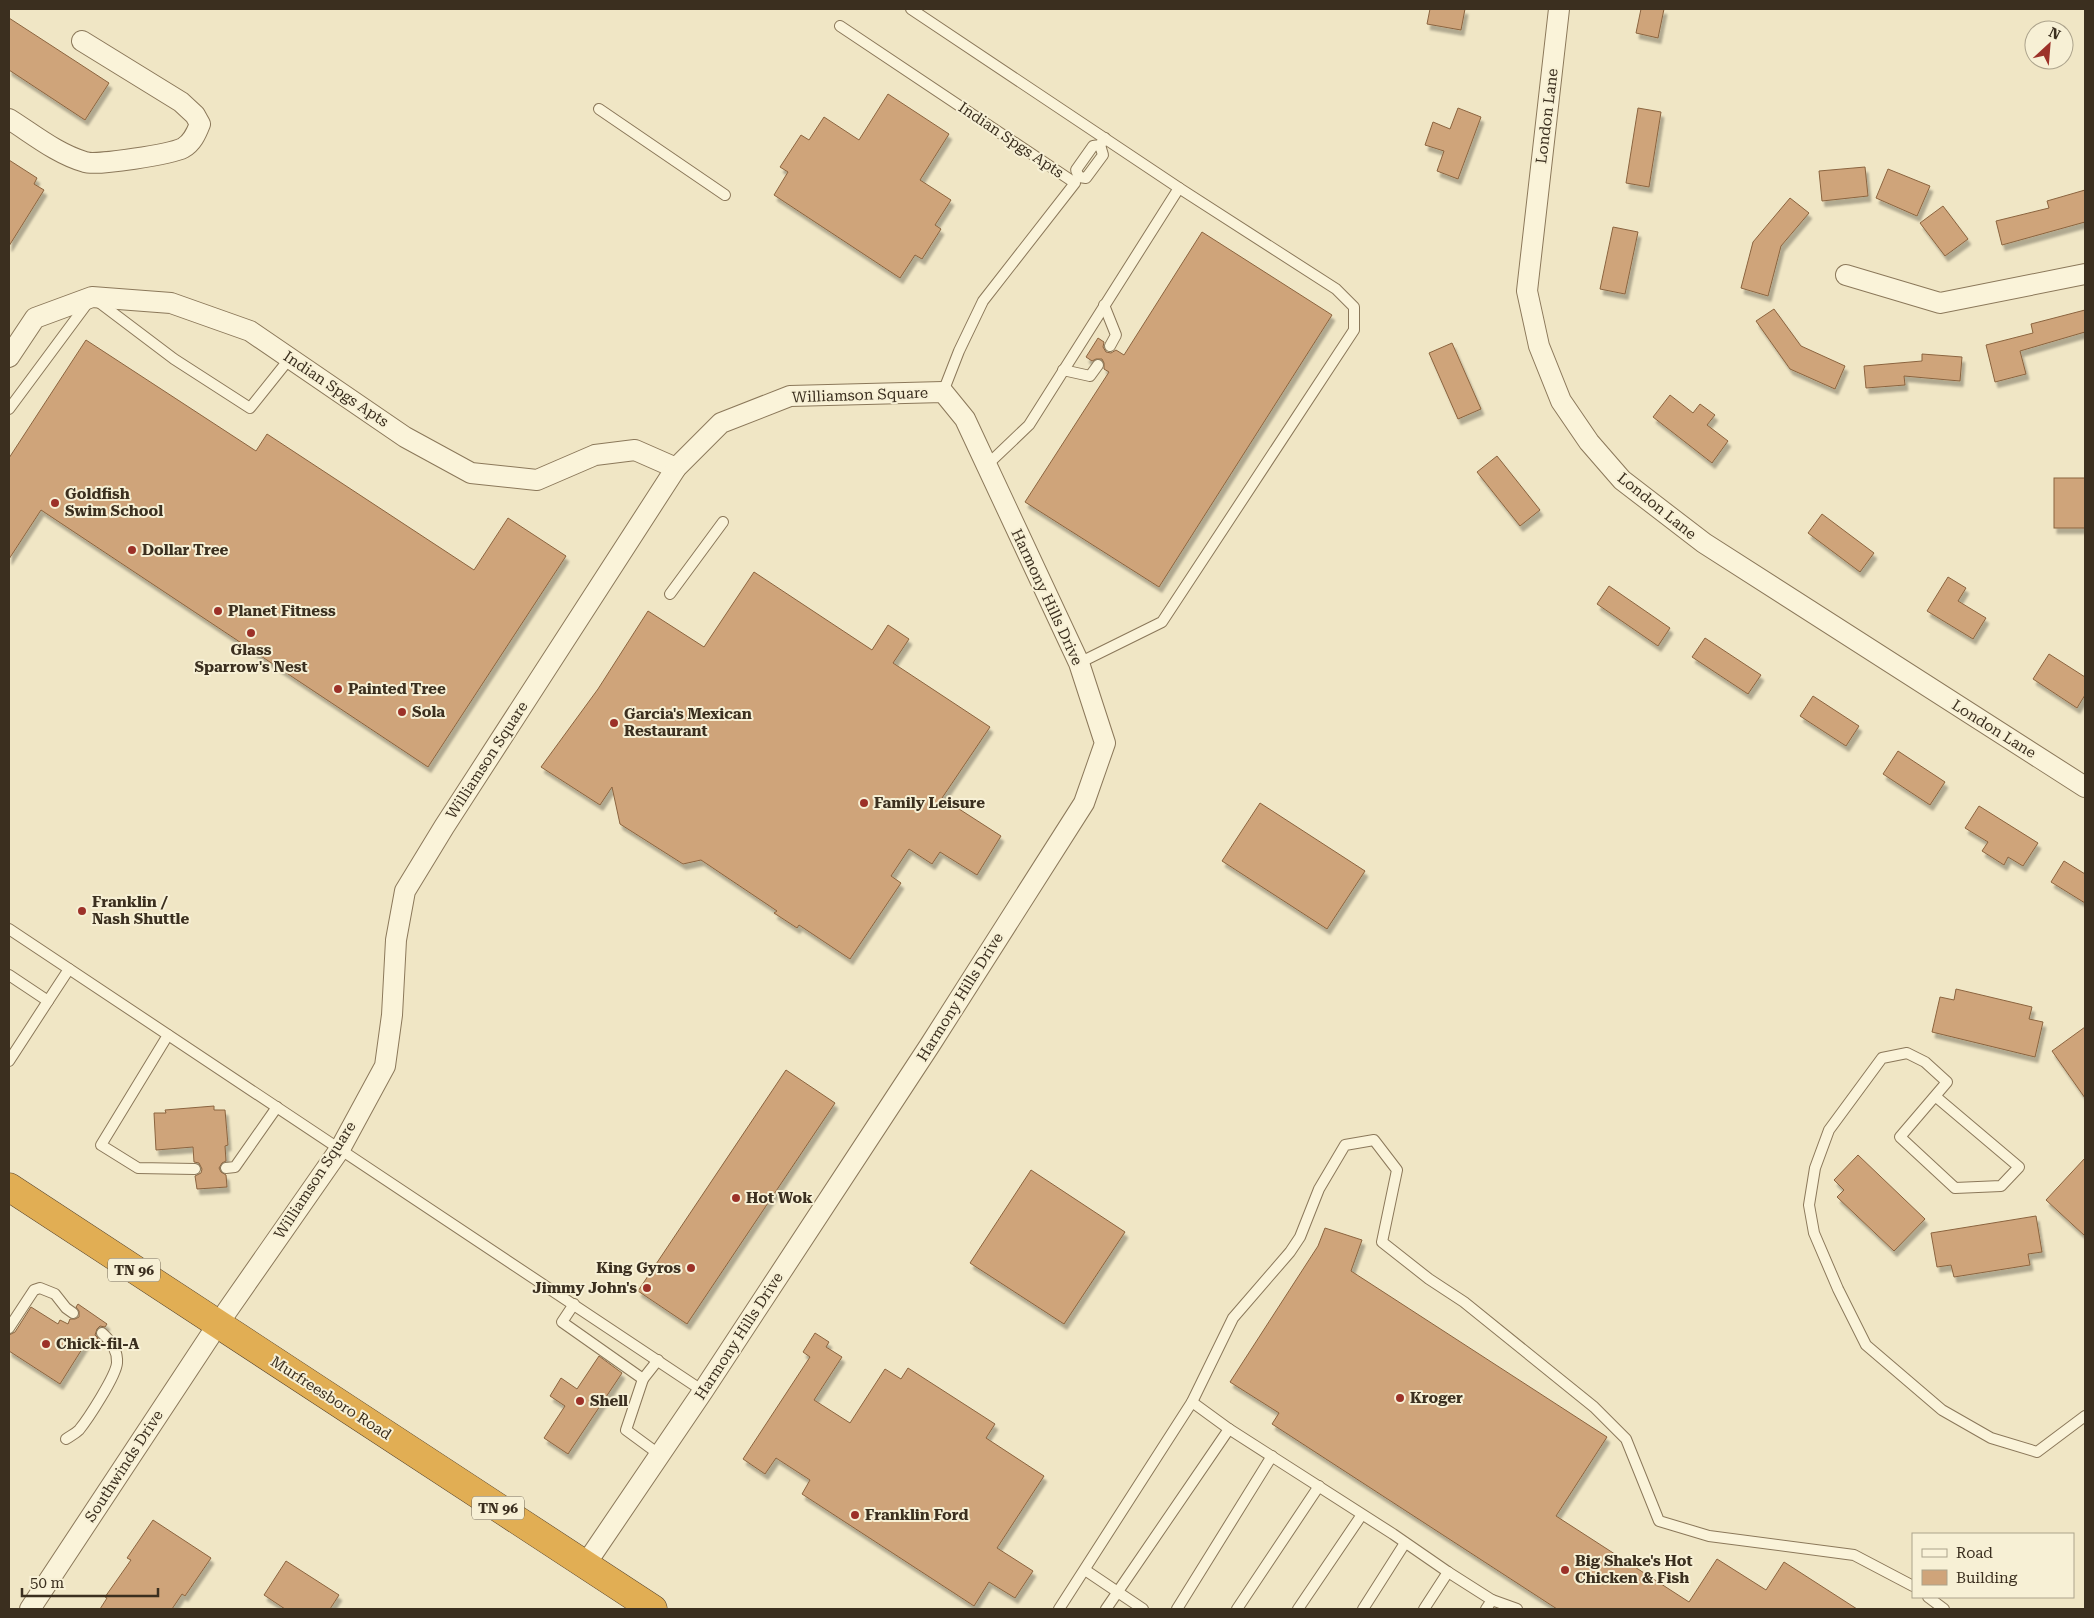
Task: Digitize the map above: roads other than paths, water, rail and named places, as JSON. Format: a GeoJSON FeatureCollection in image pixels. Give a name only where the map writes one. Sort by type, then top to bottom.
{"type":"FeatureCollection","features":[{"type":"Feature","properties":{"kind":"highway","name":"Murfreesboro Road"},"geometry":{"type":"LineString","coordinates":[[9,1187],[653,1609]]}},
{"type":"Feature","properties":{"kind":"street","name":"London Lane"},"geometry":{"type":"LineString","coordinates":[[1559,9],[1527,291],[1539,346],[1561,401],[1589,442],[1622,480],[1697,538],[1870,651],[2085,787]]}},
{"type":"Feature","properties":{"kind":"street"},"geometry":{"type":"LineString","coordinates":[[9,119],[65,154],[87,163],[121,161],[182,148],[195,138],[200,124],[195,115],[181,102],[82,42]]}},
{"type":"Feature","properties":{"kind":"street"},"geometry":{"type":"LineString","coordinates":[[1846,275],[1940,303],[2085,274]]}},
{"type":"Feature","properties":{"kind":"street","name":"Indian Spgs Apts"},"geometry":{"type":"LineString","coordinates":[[9,357],[35,318],[92,297],[171,303],[250,331],[406,437],[471,473],[538,480],[595,455],[635,450],[676,468]]}},
{"type":"Feature","properties":{"kind":"street","name":"Harmony Hills Drive"},"geometry":{"type":"LineString","coordinates":[[585,1565],[704,1390],[930,1045],[1084,803],[1105,743],[1079,663],[965,419],[943,392]]}},
{"type":"Feature","properties":{"kind":"street","name":"Williamson Square"},"geometry":{"type":"LineString","coordinates":[[218,1324],[340,1149],[385,1066],[392,1015],[396,940],[405,891],[444,827],[676,468],[721,424],[790,396],[943,392]]}},
{"type":"Feature","properties":{"kind":"street","name":"Southwinds Drive"},"geometry":{"type":"LineString","coordinates":[[30,1609],[218,1324]]}},
{"type":"Feature","properties":{"kind":"lane"},"geometry":{"type":"LineString","coordinates":[[911,9],[1102,141],[1336,289],[1354,307],[1354,330],[1162,622],[1079,663]]}},
{"type":"Feature","properties":{"kind":"lane","name":"Indian Spgs Apts"},"geometry":{"type":"LineString","coordinates":[[840,26],[1077,180],[983,301],[959,351],[943,392]]}},
{"type":"Feature","properties":{"kind":"lane"},"geometry":{"type":"LineString","coordinates":[[599,109],[725,195]]}},
{"type":"Feature","properties":{"kind":"lane"},"geometry":{"type":"LineString","coordinates":[[1077,180],[1076,170],[1093,146],[1102,141]]}},
{"type":"Feature","properties":{"kind":"lane"},"geometry":{"type":"LineString","coordinates":[[986,466],[1028,425],[1179,188]]}},
{"type":"Feature","properties":{"kind":"lane"},"geometry":{"type":"LineString","coordinates":[[9,409],[92,297],[174,359],[250,408],[290,358]]}},
{"type":"Feature","properties":{"kind":"lane"},"geometry":{"type":"LineString","coordinates":[[1104,305],[1116,335],[1110,346]]}},
{"type":"Feature","properties":{"kind":"lane"},"geometry":{"type":"LineString","coordinates":[[1063,370],[1090,376],[1098,365]]}},
{"type":"Feature","properties":{"kind":"lane"},"geometry":{"type":"LineString","coordinates":[[670,594],[723,522]]}},
{"type":"Feature","properties":{"kind":"lane"},"geometry":{"type":"LineString","coordinates":[[9,930],[704,1390]]}},
{"type":"Feature","properties":{"kind":"lane"},"geometry":{"type":"LineString","coordinates":[[9,1061],[69,970]]}},
{"type":"Feature","properties":{"kind":"lane"},"geometry":{"type":"LineString","coordinates":[[9,976],[48,1002]]}},
{"type":"Feature","properties":{"kind":"lane"},"geometry":{"type":"LineString","coordinates":[[168,1035],[101,1145],[138,1168],[195,1169]]}},
{"type":"Feature","properties":{"kind":"lane"},"geometry":{"type":"LineString","coordinates":[[1936,1096],[2019,1167],[2001,1186],[1955,1188],[1900,1138],[1947,1082],[1925,1062],[1907,1053],[1882,1058],[1829,1130],[1815,1168],[1809,1205],[1814,1233],[1838,1289],[1866,1345],[1942,1410],[1990,1438],[2037,1452],[2085,1416]]}},
{"type":"Feature","properties":{"kind":"lane"},"geometry":{"type":"LineString","coordinates":[[226,1168],[235,1167],[277,1107]]}},
{"type":"Feature","properties":{"kind":"lane"},"geometry":{"type":"LineString","coordinates":[[1060,1609],[1192,1402],[1233,1318],[1300,1238],[1319,1189],[1346,1145],[1374,1140],[1398,1170],[1382,1242],[1429,1279],[1464,1302],[1594,1407],[1626,1439],[1659,1521],[1709,1536],[1854,1554],[1912,1585]]}},
{"type":"Feature","properties":{"kind":"lane"},"geometry":{"type":"LineString","coordinates":[[9,1328],[34,1290],[40,1288],[55,1294],[66,1308],[73,1313]]}},
{"type":"Feature","properties":{"kind":"lane"},"geometry":{"type":"LineString","coordinates":[[574,1304],[562,1322],[642,1379]]}},
{"type":"Feature","properties":{"kind":"lane"},"geometry":{"type":"LineString","coordinates":[[66,1439],[78,1431],[113,1376],[117,1362],[115,1349],[102,1332]]}},
{"type":"Feature","properties":{"kind":"lane"},"geometry":{"type":"LineString","coordinates":[[658,1360],[642,1379],[626,1430],[660,1455]]}},
{"type":"Feature","properties":{"kind":"lane"},"geometry":{"type":"LineString","coordinates":[[1192,1402],[1448,1572],[1492,1600],[1517,1609]]}},
{"type":"Feature","properties":{"kind":"lane"},"geometry":{"type":"LineString","coordinates":[[1106,1609],[1229,1428]]}},
{"type":"Feature","properties":{"kind":"lane"},"geometry":{"type":"LineString","coordinates":[[1176,1609],[1272,1456]]}},
{"type":"Feature","properties":{"kind":"lane"},"geometry":{"type":"LineString","coordinates":[[1237,1609],[1319,1486]]}},
{"type":"Feature","properties":{"kind":"lane"},"geometry":{"type":"LineString","coordinates":[[1298,1609],[1362,1516]]}},
{"type":"Feature","properties":{"kind":"lane"},"geometry":{"type":"LineString","coordinates":[[1363,1609],[1405,1543]]}},
{"type":"Feature","properties":{"kind":"lane"},"geometry":{"type":"LineString","coordinates":[[1085,1570],[1143,1609]]}},
{"type":"Feature","properties":{"kind":"lane"},"geometry":{"type":"LineString","coordinates":[[1424,1609],[1448,1572]]}},
{"type":"Feature","properties":{"kind":"lane"},"geometry":{"type":"LineString","coordinates":[[1929,1598],[1944,1609]]}},
{"type":"Feature","properties":{"kind":"lane"},"geometry":{"type":"LineString","coordinates":[[1486,1609],[1492,1600]]}},
{"type":"Feature","properties":{"kind":"place","name":"Goldfish Swim School"},"geometry":{"type":"Point","coordinates":[55,503]}},
{"type":"Feature","properties":{"kind":"place","name":"Dollar Tree"},"geometry":{"type":"Point","coordinates":[132,550]}},
{"type":"Feature","properties":{"kind":"place","name":"Planet Fitness"},"geometry":{"type":"Point","coordinates":[218,611]}},
{"type":"Feature","properties":{"kind":"place","name":"Glass Sparrow's Nest"},"geometry":{"type":"Point","coordinates":[251,633]}},
{"type":"Feature","properties":{"kind":"place","name":"Painted Tree"},"geometry":{"type":"Point","coordinates":[338,689]}},
{"type":"Feature","properties":{"kind":"place","name":"Sola"},"geometry":{"type":"Point","coordinates":[402,712]}},
{"type":"Feature","properties":{"kind":"place","name":"Garcia's Mexican Restaurant"},"geometry":{"type":"Point","coordinates":[614,723]}},
{"type":"Feature","properties":{"kind":"place","name":"Family Leisure"},"geometry":{"type":"Point","coordinates":[864,803]}},
{"type":"Feature","properties":{"kind":"place","name":"Franklin / Nash Shuttle"},"geometry":{"type":"Point","coordinates":[82,911]}},
{"type":"Feature","properties":{"kind":"place","name":"Hot Wok"},"geometry":{"type":"Point","coordinates":[736,1198]}},
{"type":"Feature","properties":{"kind":"place","name":"King Gyros"},"geometry":{"type":"Point","coordinates":[691,1268]}},
{"type":"Feature","properties":{"kind":"place","name":"Jimmy John's"},"geometry":{"type":"Point","coordinates":[647,1288]}},
{"type":"Feature","properties":{"kind":"place","name":"Chick-fil-A"},"geometry":{"type":"Point","coordinates":[46,1344]}},
{"type":"Feature","properties":{"kind":"place","name":"Kroger"},"geometry":{"type":"Point","coordinates":[1400,1398]}},
{"type":"Feature","properties":{"kind":"place","name":"Shell"},"geometry":{"type":"Point","coordinates":[580,1401]}},
{"type":"Feature","properties":{"kind":"place","name":"Franklin Ford"},"geometry":{"type":"Point","coordinates":[855,1515]}},
{"type":"Feature","properties":{"kind":"place","name":"Big Shake's Hot Chicken & Fish"},"geometry":{"type":"Point","coordinates":[1565,1570]}}]}
